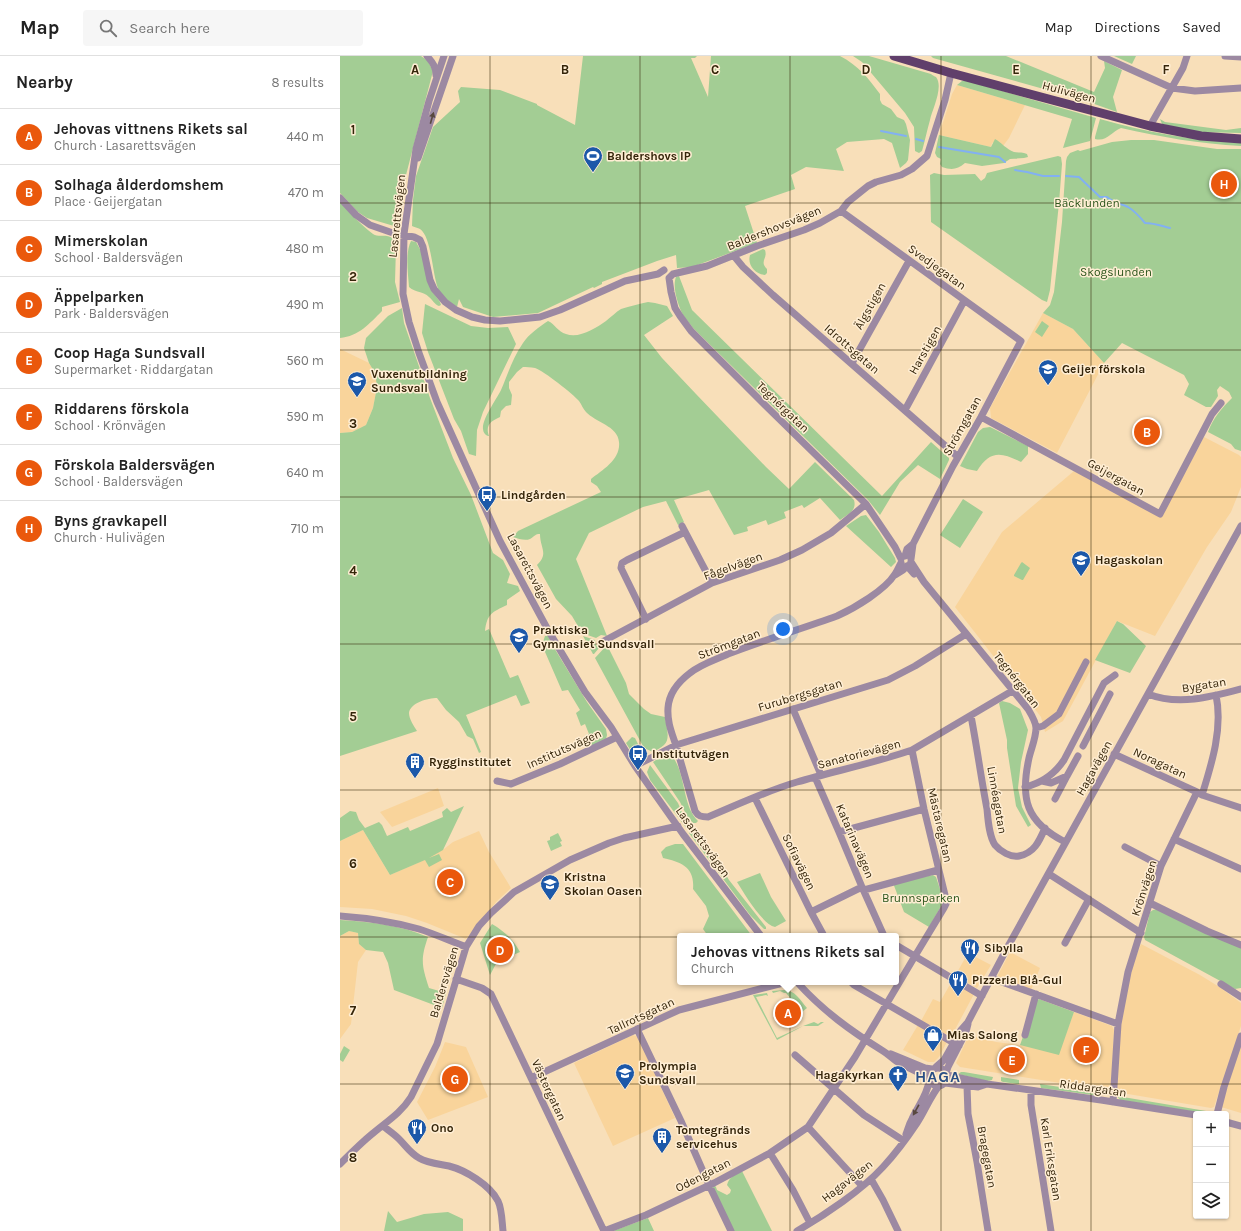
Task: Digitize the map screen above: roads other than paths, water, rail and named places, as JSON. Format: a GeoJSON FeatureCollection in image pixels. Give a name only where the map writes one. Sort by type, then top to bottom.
{"type":"FeatureCollection","features":[{"type":"Feature","properties":{"kind":"main road","name":"Hulivägen"},"geometry":{"type":"LineString","coordinates":[[894,56],[951,73],[1150,126],[1201,136],[1241,139]]}},
{"type":"Feature","properties":{"kind":"street"},"geometry":{"type":"LineString","coordinates":[[428,56],[448,59]]}},
{"type":"Feature","properties":{"kind":"street"},"geometry":{"type":"LineString","coordinates":[[428,56],[435,66],[436,79]]}},
{"type":"Feature","properties":{"kind":"street"},"geometry":{"type":"LineString","coordinates":[[1101,56],[1172,88],[1202,91],[1241,88]]}},
{"type":"Feature","properties":{"kind":"street"},"geometry":{"type":"LineString","coordinates":[[1150,126],[1183,68],[1187,56]]}},
{"type":"Feature","properties":{"kind":"street"},"geometry":{"type":"LineString","coordinates":[[1225,56],[1241,57]]}},
{"type":"Feature","properties":{"kind":"street","name":"Lasarettsvägen"},"geometry":{"type":"LineString","coordinates":[[448,59],[436,79],[416,149],[404,234],[403,294],[409,322],[419,354],[437,402],[500,540],[548,630],[586,692],[635,766],[759,933]]}},
{"type":"Feature","properties":{"kind":"street","name":"Lasarettsvägen"},"geometry":{"type":"LineString","coordinates":[[414,168],[436,103],[448,59]]}},
{"type":"Feature","properties":{"kind":"street","name":"Baldershovsvägen"},"geometry":{"type":"LineString","coordinates":[[670,277],[673,274],[708,266],[820,223],[841,211],[848,202],[868,186],[876,182],[901,175],[912,169],[927,156],[945,100],[951,73]]}},
{"type":"Feature","properties":{"kind":"street"},"geometry":{"type":"LineString","coordinates":[[340,198],[356,215],[370,225],[420,240],[424,247],[430,280],[434,289],[445,302],[456,310],[472,317],[500,321],[540,317],[625,281],[658,274],[664,270]]}},
{"type":"Feature","properties":{"kind":"street","name":"Svedjegatan"},"geometry":{"type":"LineString","coordinates":[[841,211],[1020,341]]}},
{"type":"Feature","properties":{"kind":"street","name":"Idrottsgatan"},"geometry":{"type":"LineString","coordinates":[[734,256],[743,267],[773,295],[958,457]]}},
{"type":"Feature","properties":{"kind":"street","name":"Älgstigen"},"geometry":{"type":"LineString","coordinates":[[852,363],[909,261]]}},
{"type":"Feature","properties":{"kind":"street","name":"Tegnérgatan"},"geometry":{"type":"LineString","coordinates":[[670,277],[671,292],[675,308],[691,331],[866,504],[895,547],[901,551],[916,576],[924,582],[1028,709],[1036,728],[1026,772],[1025,787],[1029,808],[1036,820],[1065,842]]}},
{"type":"Feature","properties":{"kind":"street","name":"Harstigen"},"geometry":{"type":"LineString","coordinates":[[905,410],[964,301]]}},
{"type":"Feature","properties":{"kind":"street","name":"Strömgatan"},"geometry":{"type":"LineString","coordinates":[[702,817],[697,815],[695,811],[676,745],[670,731],[668,708],[670,696],[679,682],[701,665],[744,648],[849,611],[876,593],[895,575],[903,570],[906,561],[906,550],[913,544],[1020,341]]}},
{"type":"Feature","properties":{"kind":"street","name":"Geijergatan"},"geometry":{"type":"LineString","coordinates":[[981,416],[1160,514],[1202,432],[1212,414],[1221,403]]}},
{"type":"Feature","properties":{"kind":"street","name":"Fågelvägen"},"geometry":{"type":"LineString","coordinates":[[602,642],[712,583],[780,560],[802,550],[831,533],[866,504]]}},
{"type":"Feature","properties":{"kind":"street","name":"Hagavägen"},"geometry":{"type":"LineString","coordinates":[[934,1068],[944,1060],[966,1032],[968,1022],[991,978],[1241,526]]}},
{"type":"Feature","properties":{"kind":"street"},"geometry":{"type":"LineString","coordinates":[[646,619],[621,568],[622,563],[683,529],[712,583]]}},
{"type":"Feature","properties":{"kind":"street","name":"Furubergsgatan"},"geometry":{"type":"LineString","coordinates":[[635,766],[676,745],[888,680],[915,666],[966,634]]}},
{"type":"Feature","properties":{"kind":"street"},"geometry":{"type":"LineString","coordinates":[[1036,728],[1043,726],[1059,714],[1086,662]]}},
{"type":"Feature","properties":{"kind":"street"},"geometry":{"type":"LineString","coordinates":[[1025,787],[1042,781],[1057,770],[1064,760],[1104,683],[1115,675]]}},
{"type":"Feature","properties":{"kind":"street","name":"Bygatan"},"geometry":{"type":"LineString","coordinates":[[1148,694],[1159,698],[1193,700],[1241,689]]}},
{"type":"Feature","properties":{"kind":"street","name":"Sanatorievägen"},"geometry":{"type":"LineString","coordinates":[[702,817],[708,817],[777,788],[912,750],[1012,691]]}},
{"type":"Feature","properties":{"kind":"street"},"geometry":{"type":"LineString","coordinates":[[1083,746],[1110,694]]}},
{"type":"Feature","properties":{"kind":"street","name":"Krönvägen"},"geometry":{"type":"LineString","coordinates":[[1113,1102],[1118,1024],[1128,972],[1161,866],[1174,839],[1200,793],[1210,770],[1219,718],[1219,707],[1216,695]]}},
{"type":"Feature","properties":{"kind":"street","name":"Katarinavägen"},"geometry":{"type":"LineString","coordinates":[[793,709],[840,832],[883,933]]}},
{"type":"Feature","properties":{"kind":"street","name":"Linnéagatan"},"geometry":{"type":"LineString","coordinates":[[971,716],[990,828],[995,845],[1004,852],[1015,857],[1027,854],[1035,847],[1045,828]]}},
{"type":"Feature","properties":{"kind":"street","name":"Institutsvägen"},"geometry":{"type":"LineString","coordinates":[[497,781],[511,784],[560,764],[617,737]]}},
{"type":"Feature","properties":{"kind":"street","name":"Mästaregatan"},"geometry":{"type":"LineString","coordinates":[[912,750],[946,904]]}},
{"type":"Feature","properties":{"kind":"street","name":"Noragatan"},"geometry":{"type":"LineString","coordinates":[[1114,754],[1200,793],[1241,808]]}},
{"type":"Feature","properties":{"kind":"street"},"geometry":{"type":"LineString","coordinates":[[1056,799],[1078,756]]}},
{"type":"Feature","properties":{"kind":"street"},"geometry":{"type":"LineString","coordinates":[[1042,781],[1051,783],[1067,776]]}},
{"type":"Feature","properties":{"kind":"street","name":"Sofiavägen"},"geometry":{"type":"LineString","coordinates":[[755,798],[822,933]]}},
{"type":"Feature","properties":{"kind":"street"},"geometry":{"type":"LineString","coordinates":[[840,832],[924,809]]}},
{"type":"Feature","properties":{"kind":"street","name":"Baldersvägen"},"geometry":{"type":"LineString","coordinates":[[340,1164],[371,1134],[406,1105],[413,1094],[437,1044],[466,947],[479,926],[491,912],[514,892],[529,882],[570,860],[624,838],[678,826]]}},
{"type":"Feature","properties":{"kind":"street"},"geometry":{"type":"LineString","coordinates":[[1174,839],[1241,870]]}},
{"type":"Feature","properties":{"kind":"street"},"geometry":{"type":"LineString","coordinates":[[1125,848],[1161,866]]}},
{"type":"Feature","properties":{"kind":"street"},"geometry":{"type":"LineString","coordinates":[[811,912],[863,888],[938,870]]}},
{"type":"Feature","properties":{"kind":"street"},"geometry":{"type":"LineString","coordinates":[[1049,874],[1141,933]]}},
{"type":"Feature","properties":{"kind":"street"},"geometry":{"type":"LineString","coordinates":[[1065,943],[1088,899]]}},
{"type":"Feature","properties":{"kind":"street"},"geometry":{"type":"LineString","coordinates":[[1150,903],[1207,931],[1241,945]]}},
{"type":"Feature","properties":{"kind":"street","name":"Odengatan"},"geometry":{"type":"LineString","coordinates":[[899,982],[946,904]]}},
{"type":"Feature","properties":{"kind":"street"},"geometry":{"type":"LineString","coordinates":[[340,916],[401,924],[466,947]]}},
{"type":"Feature","properties":{"kind":"street"},"geometry":{"type":"LineString","coordinates":[[899,947],[982,996]]}},
{"type":"Feature","properties":{"kind":"street"},"geometry":{"type":"LineString","coordinates":[[991,978],[1118,1024]]}},
{"type":"Feature","properties":{"kind":"street","name":"Västergatan"},"geometry":{"type":"LineString","coordinates":[[456,979],[482,988],[491,994],[604,1231]]}},
{"type":"Feature","properties":{"kind":"street"},"geometry":{"type":"LineString","coordinates":[[1221,984],[1241,997]]}},
{"type":"Feature","properties":{"kind":"street","name":"Tallrotsgatan"},"geometry":{"type":"LineString","coordinates":[[531,1078],[679,1010],[775,985]]}},
{"type":"Feature","properties":{"kind":"street"},"geometry":{"type":"LineString","coordinates":[[800,985],[825,1011],[865,1041],[929,1079],[933,1085],[942,1084],[947,1074],[942,1068],[925,1068],[885,1052]]}},
{"type":"Feature","properties":{"kind":"street"},"geometry":{"type":"LineString","coordinates":[[854,985],[957,1044]]}},
{"type":"Feature","properties":{"kind":"street","name":"Odengatan"},"geometry":{"type":"LineString","coordinates":[[604,1231],[646,1215],[709,1185],[770,1153],[808,1127],[865,1041],[897,985]]}},
{"type":"Feature","properties":{"kind":"street"},"geometry":{"type":"LineString","coordinates":[[1025,1035],[1036,994]]}},
{"type":"Feature","properties":{"kind":"street"},"geometry":{"type":"LineString","coordinates":[[637,1030],[732,1231]]}},
{"type":"Feature","properties":{"kind":"street"},"geometry":{"type":"LineString","coordinates":[[1218,1111],[1241,1036]]}},
{"type":"Feature","properties":{"kind":"street","name":"Hagavägen"},"geometry":{"type":"LineString","coordinates":[[947,1074],[948,1067],[957,1044]]}},
{"type":"Feature","properties":{"kind":"street"},"geometry":{"type":"LineString","coordinates":[[795,1055],[864,1115],[904,1141]]}},
{"type":"Feature","properties":{"kind":"street"},"geometry":{"type":"LineString","coordinates":[[929,1079],[929,1073],[934,1068]]}},
{"type":"Feature","properties":{"kind":"street","name":"Riddargatan"},"geometry":{"type":"LineString","coordinates":[[947,1074],[987,1084],[1193,1115]]}},
{"type":"Feature","properties":{"kind":"street","name":"Hagavägen"},"geometry":{"type":"LineString","coordinates":[[904,1141],[911,1121],[926,1093],[929,1079]]}},
{"type":"Feature","properties":{"kind":"street","name":"Hagavägen"},"geometry":{"type":"LineString","coordinates":[[800,1230],[862,1186],[884,1166],[918,1122],[931,1096],[942,1084]]}},
{"type":"Feature","properties":{"kind":"street","name":"Riddargatan"},"geometry":{"type":"LineString","coordinates":[[942,1084],[978,1087],[987,1084]]}},
{"type":"Feature","properties":{"kind":"street","name":"Bragegatan"},"geometry":{"type":"LineString","coordinates":[[967,1086],[968,1114],[988,1231]]}},
{"type":"Feature","properties":{"kind":"street","name":"Karl Eriksgatan"},"geometry":{"type":"LineString","coordinates":[[1030,1091],[1040,1166],[1051,1231]]}},
{"type":"Feature","properties":{"kind":"street"},"geometry":{"type":"LineString","coordinates":[[1229,1123],[1241,1126]]}},
{"type":"Feature","properties":{"kind":"street"},"geometry":{"type":"LineString","coordinates":[[382,1126],[400,1140],[420,1159],[451,1167],[467,1173],[478,1180],[498,1201],[503,1231]]}},
{"type":"Feature","properties":{"kind":"street"},"geometry":{"type":"LineString","coordinates":[[808,1127],[862,1186]]}},
{"type":"Feature","properties":{"kind":"street"},"geometry":{"type":"LineString","coordinates":[[770,1153],[793,1190],[810,1223]]}},
{"type":"Feature","properties":{"kind":"street"},"geometry":{"type":"LineString","coordinates":[[871,1179],[898,1231]]}},
{"type":"Feature","properties":{"kind":"waterway"},"geometry":{"type":"LineString","coordinates":[[881,131],[906,136]]}},
{"type":"Feature","properties":{"kind":"waterway"},"geometry":{"type":"LineString","coordinates":[[916,139],[923,141]]}},
{"type":"Feature","properties":{"kind":"waterway"},"geometry":{"type":"LineString","coordinates":[[939,147],[999,157],[1005,162]]}},
{"type":"Feature","properties":{"kind":"waterway"},"geometry":{"type":"LineString","coordinates":[[1015,170],[1043,176],[1059,176]]}},
{"type":"Feature","properties":{"kind":"waterway"},"geometry":{"type":"LineString","coordinates":[[1066,176],[1079,177],[1100,197],[1107,197],[1128,207],[1145,223],[1170,228]]}},
{"type":"Feature","properties":{"kind":"place","name":"Baldershovs IP"},"geometry":{"type":"Point","coordinates":[593,173]}},
{"type":"Feature","properties":{"kind":"place","name":"Byns gravkapell"},"geometry":{"type":"Point","coordinates":[1224,184]}},
{"type":"Feature","properties":{"kind":"place","name":"Geijer förskola"},"geometry":{"type":"Point","coordinates":[1048,386]}},
{"type":"Feature","properties":{"kind":"place","name":"Vuxenutbildning Sundsvall"},"geometry":{"type":"Point","coordinates":[357,398]}},
{"type":"Feature","properties":{"kind":"place","name":"Solhaga ålderdomshem"},"geometry":{"type":"Point","coordinates":[1147,432]}},
{"type":"Feature","properties":{"kind":"place","name":"Lindgården"},"geometry":{"type":"Point","coordinates":[487,512]}},
{"type":"Feature","properties":{"kind":"place","name":"Hagaskolan"},"geometry":{"type":"Point","coordinates":[1081,577]}},
{"type":"Feature","properties":{"kind":"place","name":"Praktiska Gymnasiet Sundsvall"},"geometry":{"type":"Point","coordinates":[519,654]}},
{"type":"Feature","properties":{"kind":"place","name":"Institutvägen"},"geometry":{"type":"Point","coordinates":[638,771]}},
{"type":"Feature","properties":{"kind":"place","name":"Rygginstitutet"},"geometry":{"type":"Point","coordinates":[415,779]}},
{"type":"Feature","properties":{"kind":"place","name":"Mimerskolan"},"geometry":{"type":"Point","coordinates":[450,882]}},
{"type":"Feature","properties":{"kind":"place","name":"Kristna Skolan Oasen"},"geometry":{"type":"Point","coordinates":[550,901]}},
{"type":"Feature","properties":{"kind":"place","name":"Äppelparken"},"geometry":{"type":"Point","coordinates":[500,950]}},
{"type":"Feature","properties":{"kind":"place","name":"Sibylla"},"geometry":{"type":"Point","coordinates":[970,965]}},
{"type":"Feature","properties":{"kind":"place","name":"Pizzeria Blå-Gul"},"geometry":{"type":"Point","coordinates":[958,997]}},
{"type":"Feature","properties":{"kind":"place","name":"Jehovas vittnens Rikets sal"},"geometry":{"type":"Point","coordinates":[788,1013]}},
{"type":"Feature","properties":{"kind":"place","name":"Riddarens förskola"},"geometry":{"type":"Point","coordinates":[1086,1050]}},
{"type":"Feature","properties":{"kind":"place","name":"Mias Salong"},"geometry":{"type":"Point","coordinates":[933,1052]}},
{"type":"Feature","properties":{"kind":"place","name":"Coop Haga Sundsvall"},"geometry":{"type":"Point","coordinates":[1012,1060]}},
{"type":"Feature","properties":{"kind":"place","name":"Förskola Baldersvägen"},"geometry":{"type":"Point","coordinates":[455,1079]}},
{"type":"Feature","properties":{"kind":"place","name":"Prolympia Sundsvall"},"geometry":{"type":"Point","coordinates":[625,1090]}},
{"type":"Feature","properties":{"kind":"place","name":"Hagakyrkan"},"geometry":{"type":"Point","coordinates":[898,1092]}},
{"type":"Feature","properties":{"kind":"place","name":"Ono"},"geometry":{"type":"Point","coordinates":[417,1145]}},
{"type":"Feature","properties":{"kind":"place","name":"Tomtegränds servicehus"},"geometry":{"type":"Point","coordinates":[662,1154]}},
{"type":"Feature","properties":{"kind":"district","name":"HAGA"},"geometry":{"type":"Point","coordinates":[938,1076]}},
{"type":"Feature","properties":{"kind":"park label","name":"Bäcklunden"},"geometry":{"type":"Point","coordinates":[1087,203]}},
{"type":"Feature","properties":{"kind":"park label","name":"Skogslunden"},"geometry":{"type":"Point","coordinates":[1116,272]}},
{"type":"Feature","properties":{"kind":"park label","name":"Brunnsparken"},"geometry":{"type":"Point","coordinates":[921,898]}}]}
